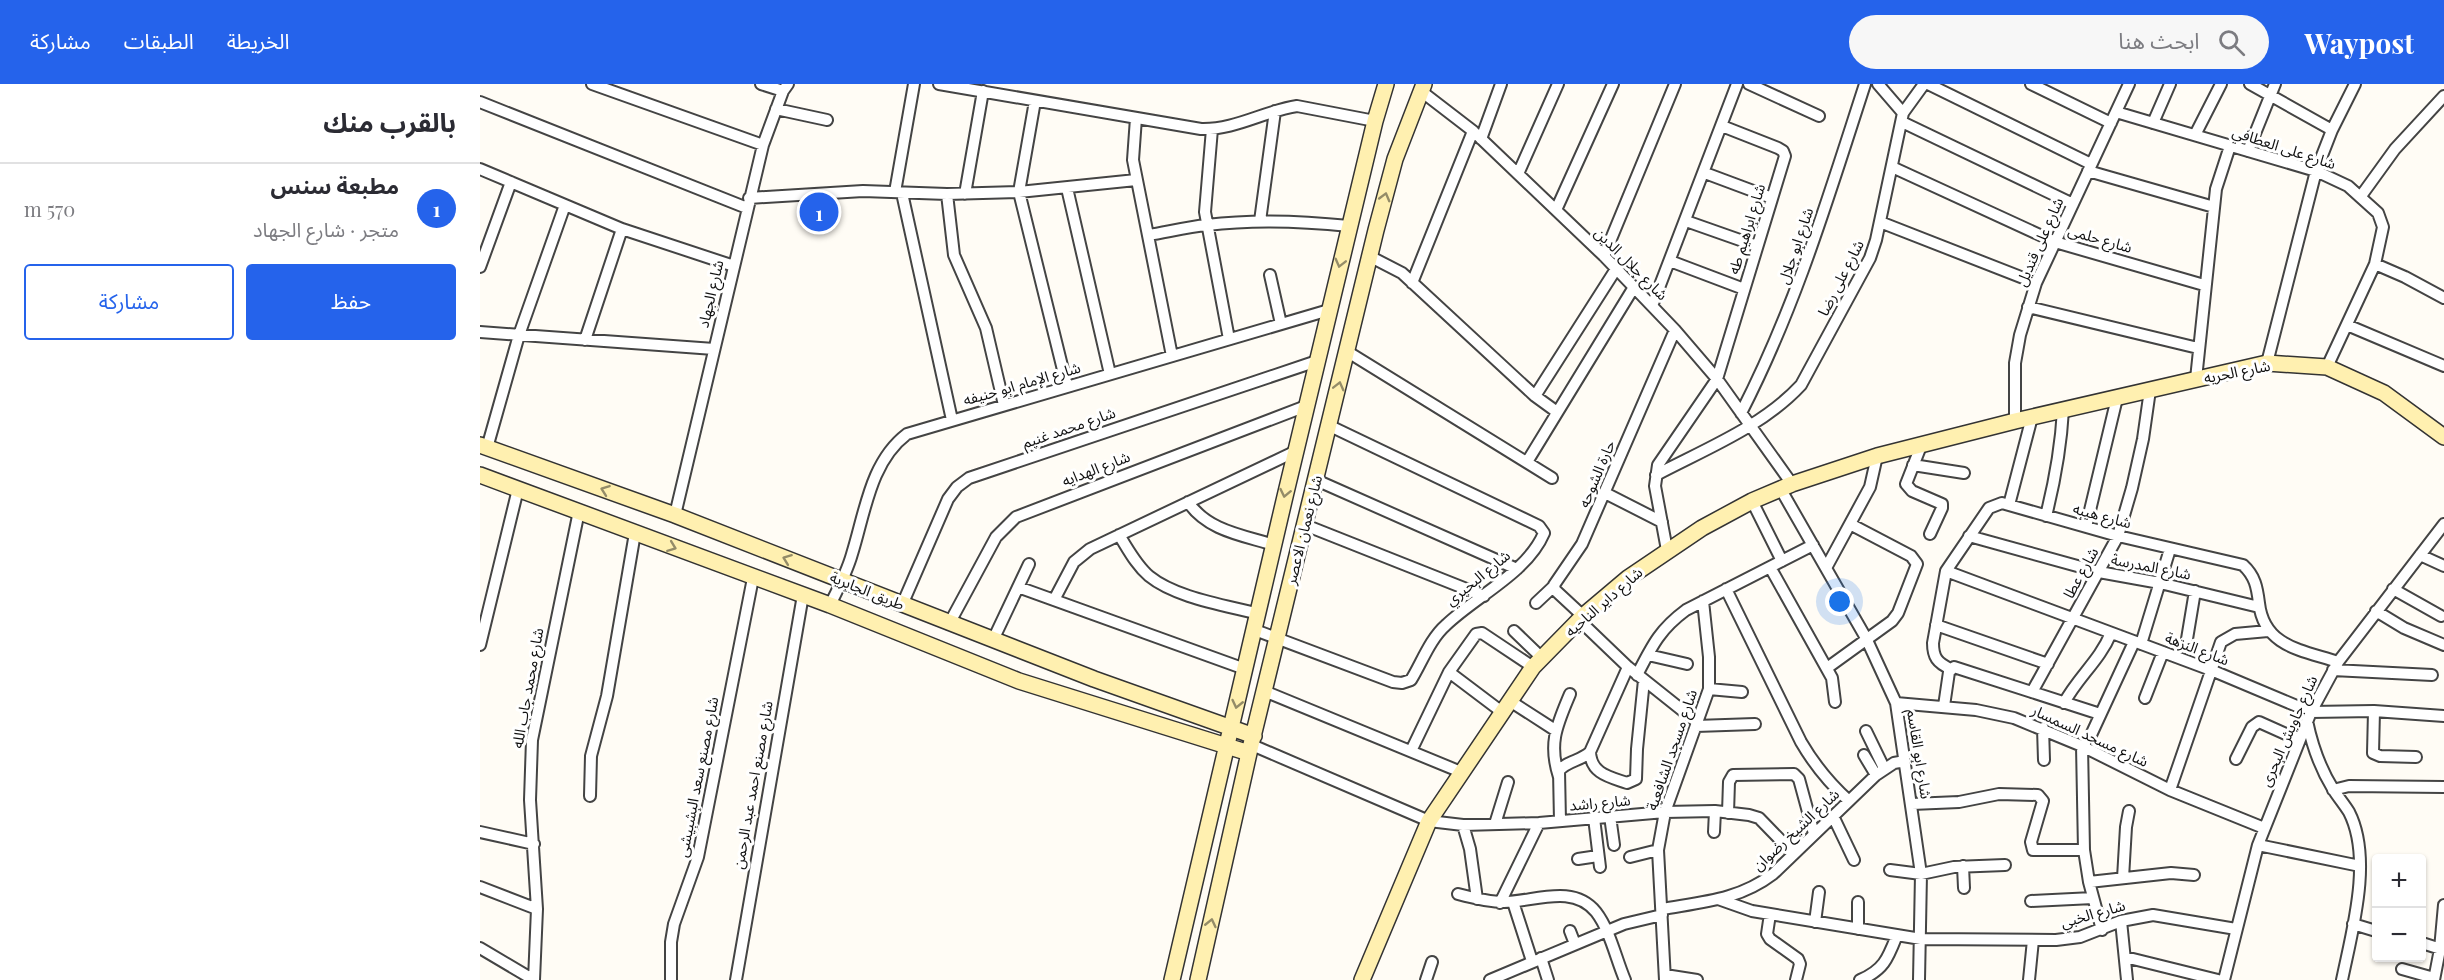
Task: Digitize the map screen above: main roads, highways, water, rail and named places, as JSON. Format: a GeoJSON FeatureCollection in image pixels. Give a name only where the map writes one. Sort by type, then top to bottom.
{"type":"FeatureCollection","features":[{"type":"Feature","properties":{"kind":"place","name":"مطبعة سنس"},"geometry":{"type":"Point","coordinates":[819,212]}}]}
